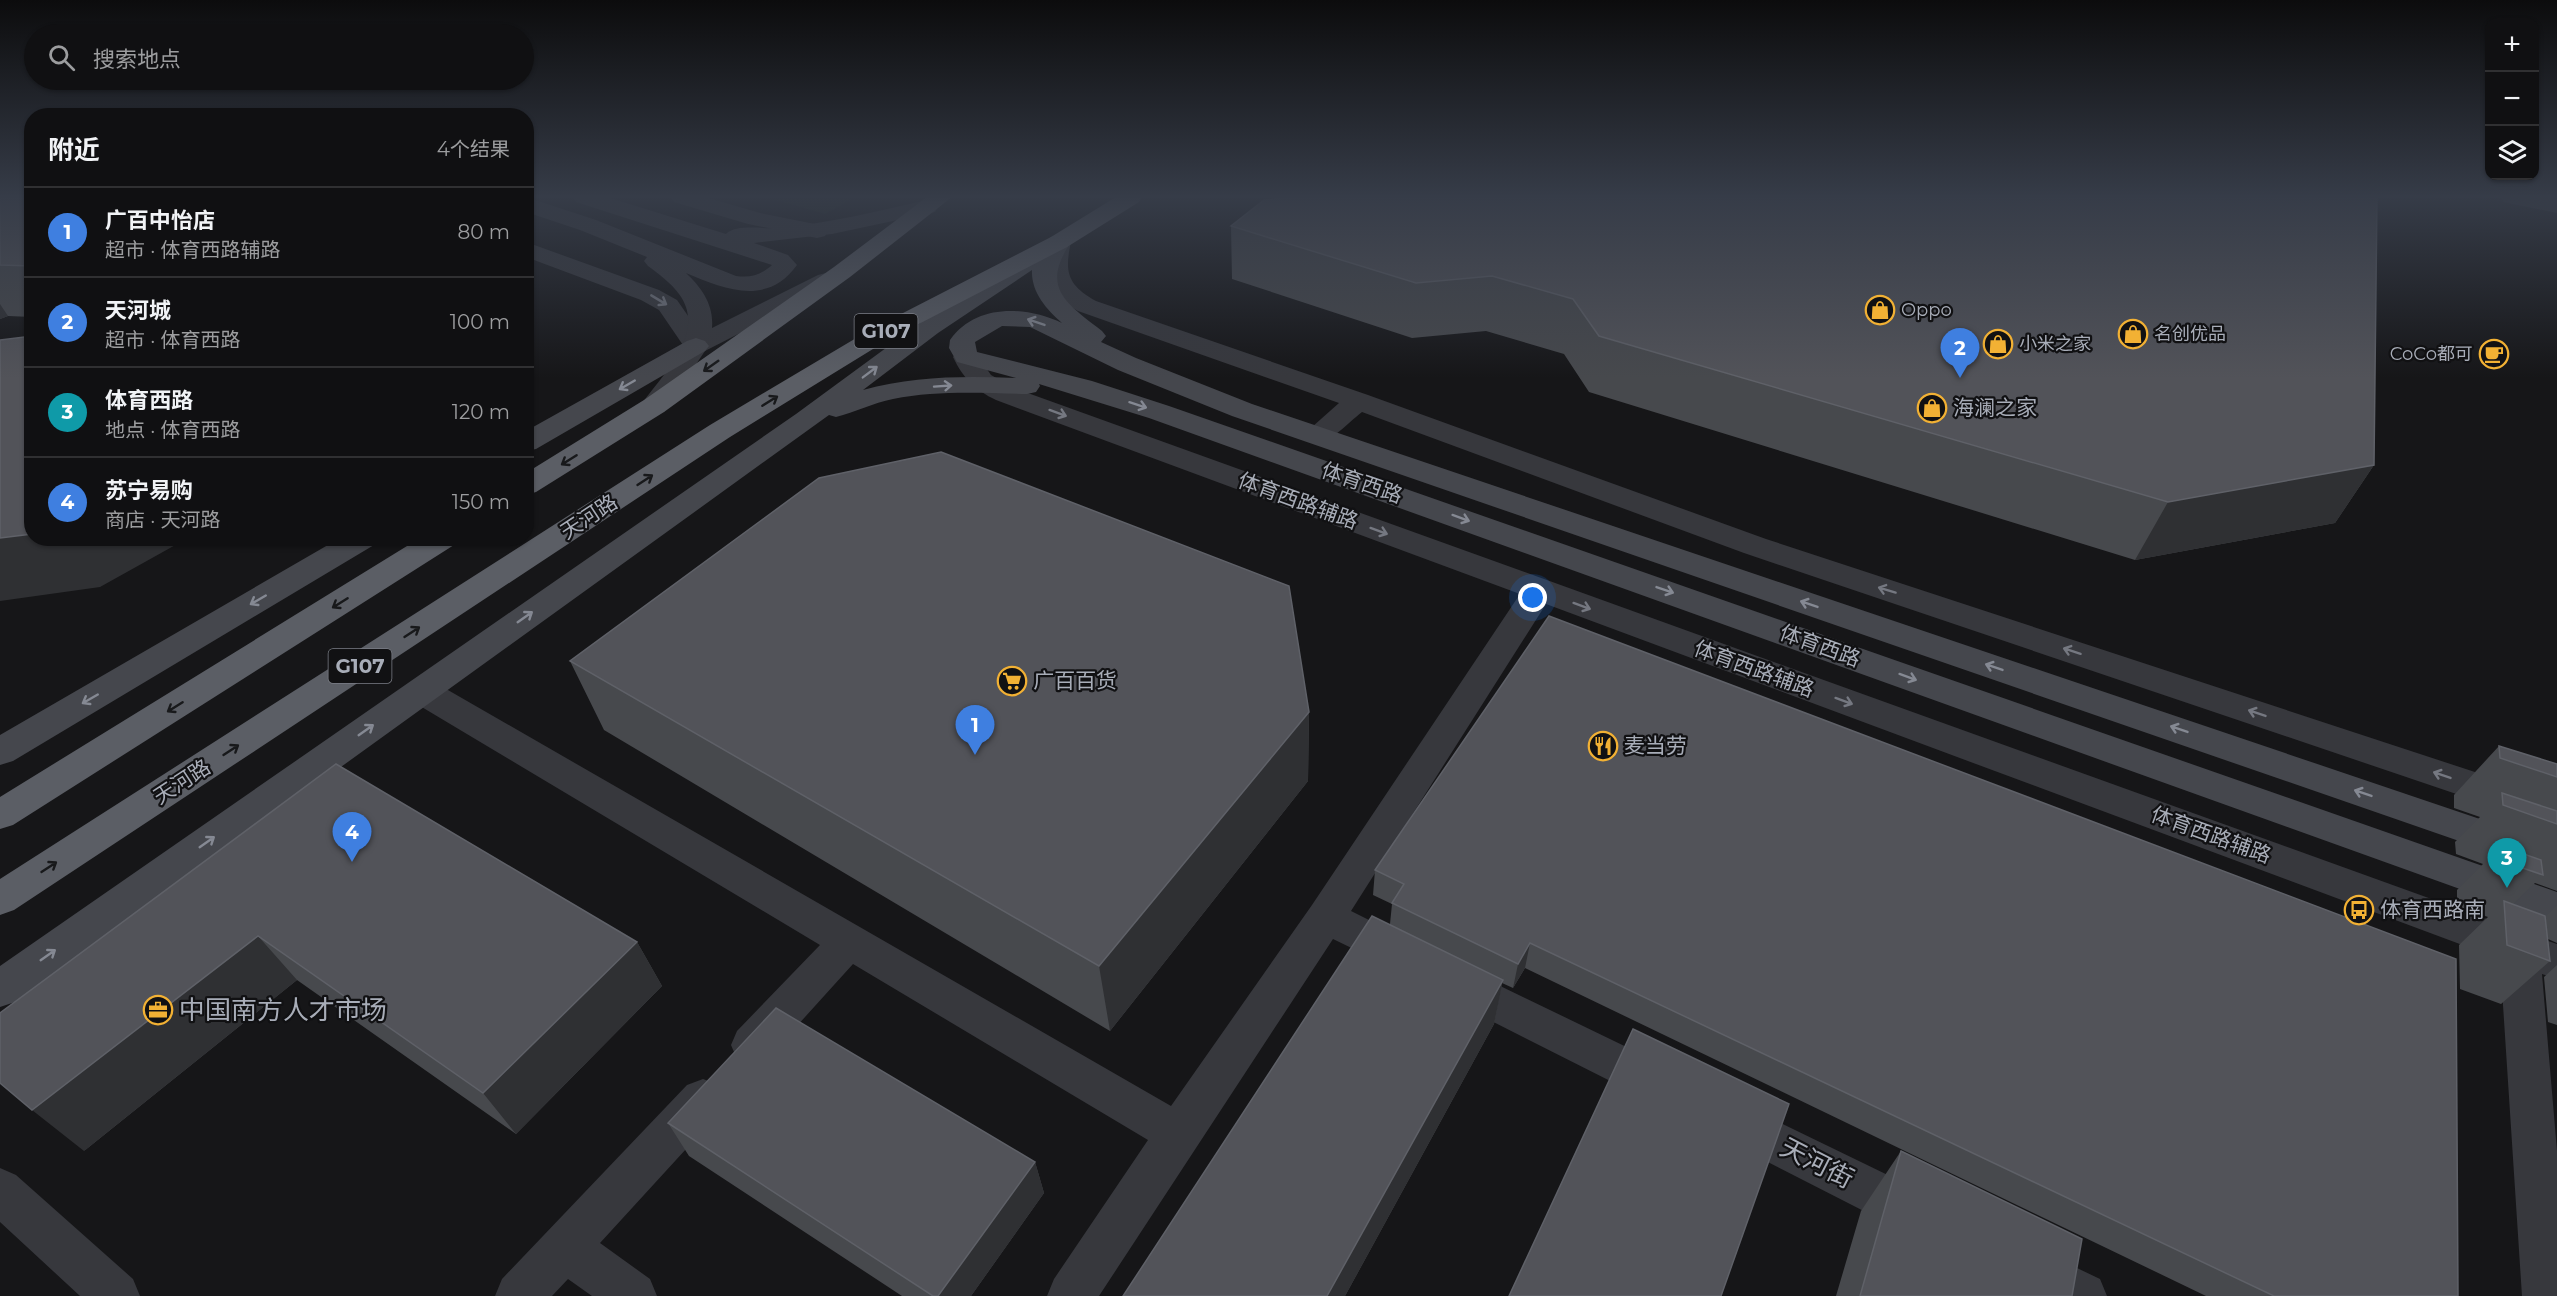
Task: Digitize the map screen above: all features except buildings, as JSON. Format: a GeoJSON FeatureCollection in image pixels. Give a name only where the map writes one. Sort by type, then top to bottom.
{"type":"FeatureCollection","features":[{"type":"Feature","properties":{"kind":"highway"},"geometry":{"type":"LineString","coordinates":[[534,481],[654,406],[861,257]]}},
{"type":"Feature","properties":{"kind":"highway","name":"天河路"},"geometry":{"type":"LineString","coordinates":[[0,899],[729,426],[915,314],[1028,257]]}},
{"type":"Feature","properties":{"kind":"highway"},"geometry":{"type":"LineString","coordinates":[[0,815],[430,546]]}},
{"type":"Feature","properties":{"kind":"main road"},"geometry":{"type":"LineString","coordinates":[[0,989],[806,420],[929,328],[1036,257]]}},
{"type":"Feature","properties":{"kind":"main road"},"geometry":{"type":"LineString","coordinates":[[1049,257],[1043,279],[1052,298],[1082,328],[1127,363]]}},
{"type":"Feature","properties":{"kind":"main road"},"geometry":{"type":"LineString","coordinates":[[975,371],[962,348],[963,340],[997,318],[1011,316],[1039,322],[1127,363]]}},
{"type":"Feature","properties":{"kind":"main road"},"geometry":{"type":"LineString","coordinates":[[534,438],[696,346]]}},
{"type":"Feature","properties":{"kind":"main road","name":"体育西路"},"geometry":{"type":"LineString","coordinates":[[1127,363],[1242,410],[2557,860]]}},
{"type":"Feature","properties":{"kind":"main road","name":"体育西路"},"geometry":{"type":"LineString","coordinates":[[806,420],[876,394],[919,388],[975,371],[1083,387],[1434,508],[2557,908]]}},
{"type":"Feature","properties":{"kind":"main road"},"geometry":{"type":"LineString","coordinates":[[0,752],[349,546]]}},
{"type":"Feature","properties":{"kind":"street"},"geometry":{"type":"LineString","coordinates":[[549,257],[650,295],[668,305],[696,346]]}},
{"type":"Feature","properties":{"kind":"street"},"geometry":{"type":"LineString","coordinates":[[652,257],[693,297],[702,324],[696,346],[654,406]]}},
{"type":"Feature","properties":{"kind":"street"},"geometry":{"type":"LineString","coordinates":[[668,257],[731,283],[742,285],[771,278],[785,265],[784,262],[773,257]]}},
{"type":"Feature","properties":{"kind":"street"},"geometry":{"type":"LineString","coordinates":[[1055,257],[1056,273],[1060,284],[1073,299],[1103,312],[1358,401],[1755,546],[2557,814]]}},
{"type":"Feature","properties":{"kind":"street"},"geometry":{"type":"LineString","coordinates":[[696,346],[842,272]]}},
{"type":"Feature","properties":{"kind":"street","name":"体育西路辅路"},"geometry":{"type":"LineString","coordinates":[[975,371],[1539,590],[2539,955]]}},
{"type":"Feature","properties":{"kind":"street"},"geometry":{"type":"LineString","coordinates":[[1317,435],[1358,401]]}},
{"type":"Feature","properties":{"kind":"street"},"geometry":{"type":"LineString","coordinates":[[1071,1296],[1326,917],[1539,590]]}},
{"type":"Feature","properties":{"kind":"street"},"geometry":{"type":"LineString","coordinates":[[422,691],[1178,1134]]}},
{"type":"Feature","properties":{"kind":"street"},"geometry":{"type":"LineString","coordinates":[[2517,894],[2539,955],[2522,997],[2546,1296]]}},
{"type":"Feature","properties":{"kind":"street","name":"天河街"},"geometry":{"type":"LineString","coordinates":[[1326,917],[1944,1227]]}},
{"type":"Feature","properties":{"kind":"street"},"geometry":{"type":"LineString","coordinates":[[519,1296],[849,941]]}},
{"type":"Feature","properties":{"kind":"street"},"geometry":{"type":"LineString","coordinates":[[0,1191],[116,1296]]}},
{"type":"Feature","properties":{"kind":"street"},"geometry":{"type":"LineString","coordinates":[[564,1247],[633,1296]]}},
{"type":"Feature","properties":{"kind":"street"},"geometry":{"type":"LineString","coordinates":[[1998,1253],[2083,1296]]}},
{"type":"Feature","properties":{"kind":"place","name":"Oppo"},"geometry":{"type":"Point","coordinates":[1880,310]}},
{"type":"Feature","properties":{"kind":"place","name":"名创优品"},"geometry":{"type":"Point","coordinates":[2133,334]}},
{"type":"Feature","properties":{"kind":"place","name":"小米之家"},"geometry":{"type":"Point","coordinates":[1998,344]}},
{"type":"Feature","properties":{"kind":"place","name":"CoCo都可"},"geometry":{"type":"Point","coordinates":[2494,354]}},
{"type":"Feature","properties":{"kind":"place","name":"天河城"},"geometry":{"type":"Point","coordinates":[1960,378]}},
{"type":"Feature","properties":{"kind":"place","name":"海澜之家"},"geometry":{"type":"Point","coordinates":[1932,408]}},
{"type":"Feature","properties":{"kind":"place","name":"广百百货"},"geometry":{"type":"Point","coordinates":[1012,681]}},
{"type":"Feature","properties":{"kind":"place","name":"麦当劳"},"geometry":{"type":"Point","coordinates":[1603,746]}},
{"type":"Feature","properties":{"kind":"place","name":"广百中怡店"},"geometry":{"type":"Point","coordinates":[975,755]}},
{"type":"Feature","properties":{"kind":"place","name":"苏宁易购"},"geometry":{"type":"Point","coordinates":[352,862]}},
{"type":"Feature","properties":{"kind":"place","name":"体育西路"},"geometry":{"type":"Point","coordinates":[2507,888]}},
{"type":"Feature","properties":{"kind":"place","name":"体育西路南"},"geometry":{"type":"Point","coordinates":[2359,910]}},
{"type":"Feature","properties":{"kind":"place","name":"中国南方人才市场"},"geometry":{"type":"Point","coordinates":[158,1010]}}]}
